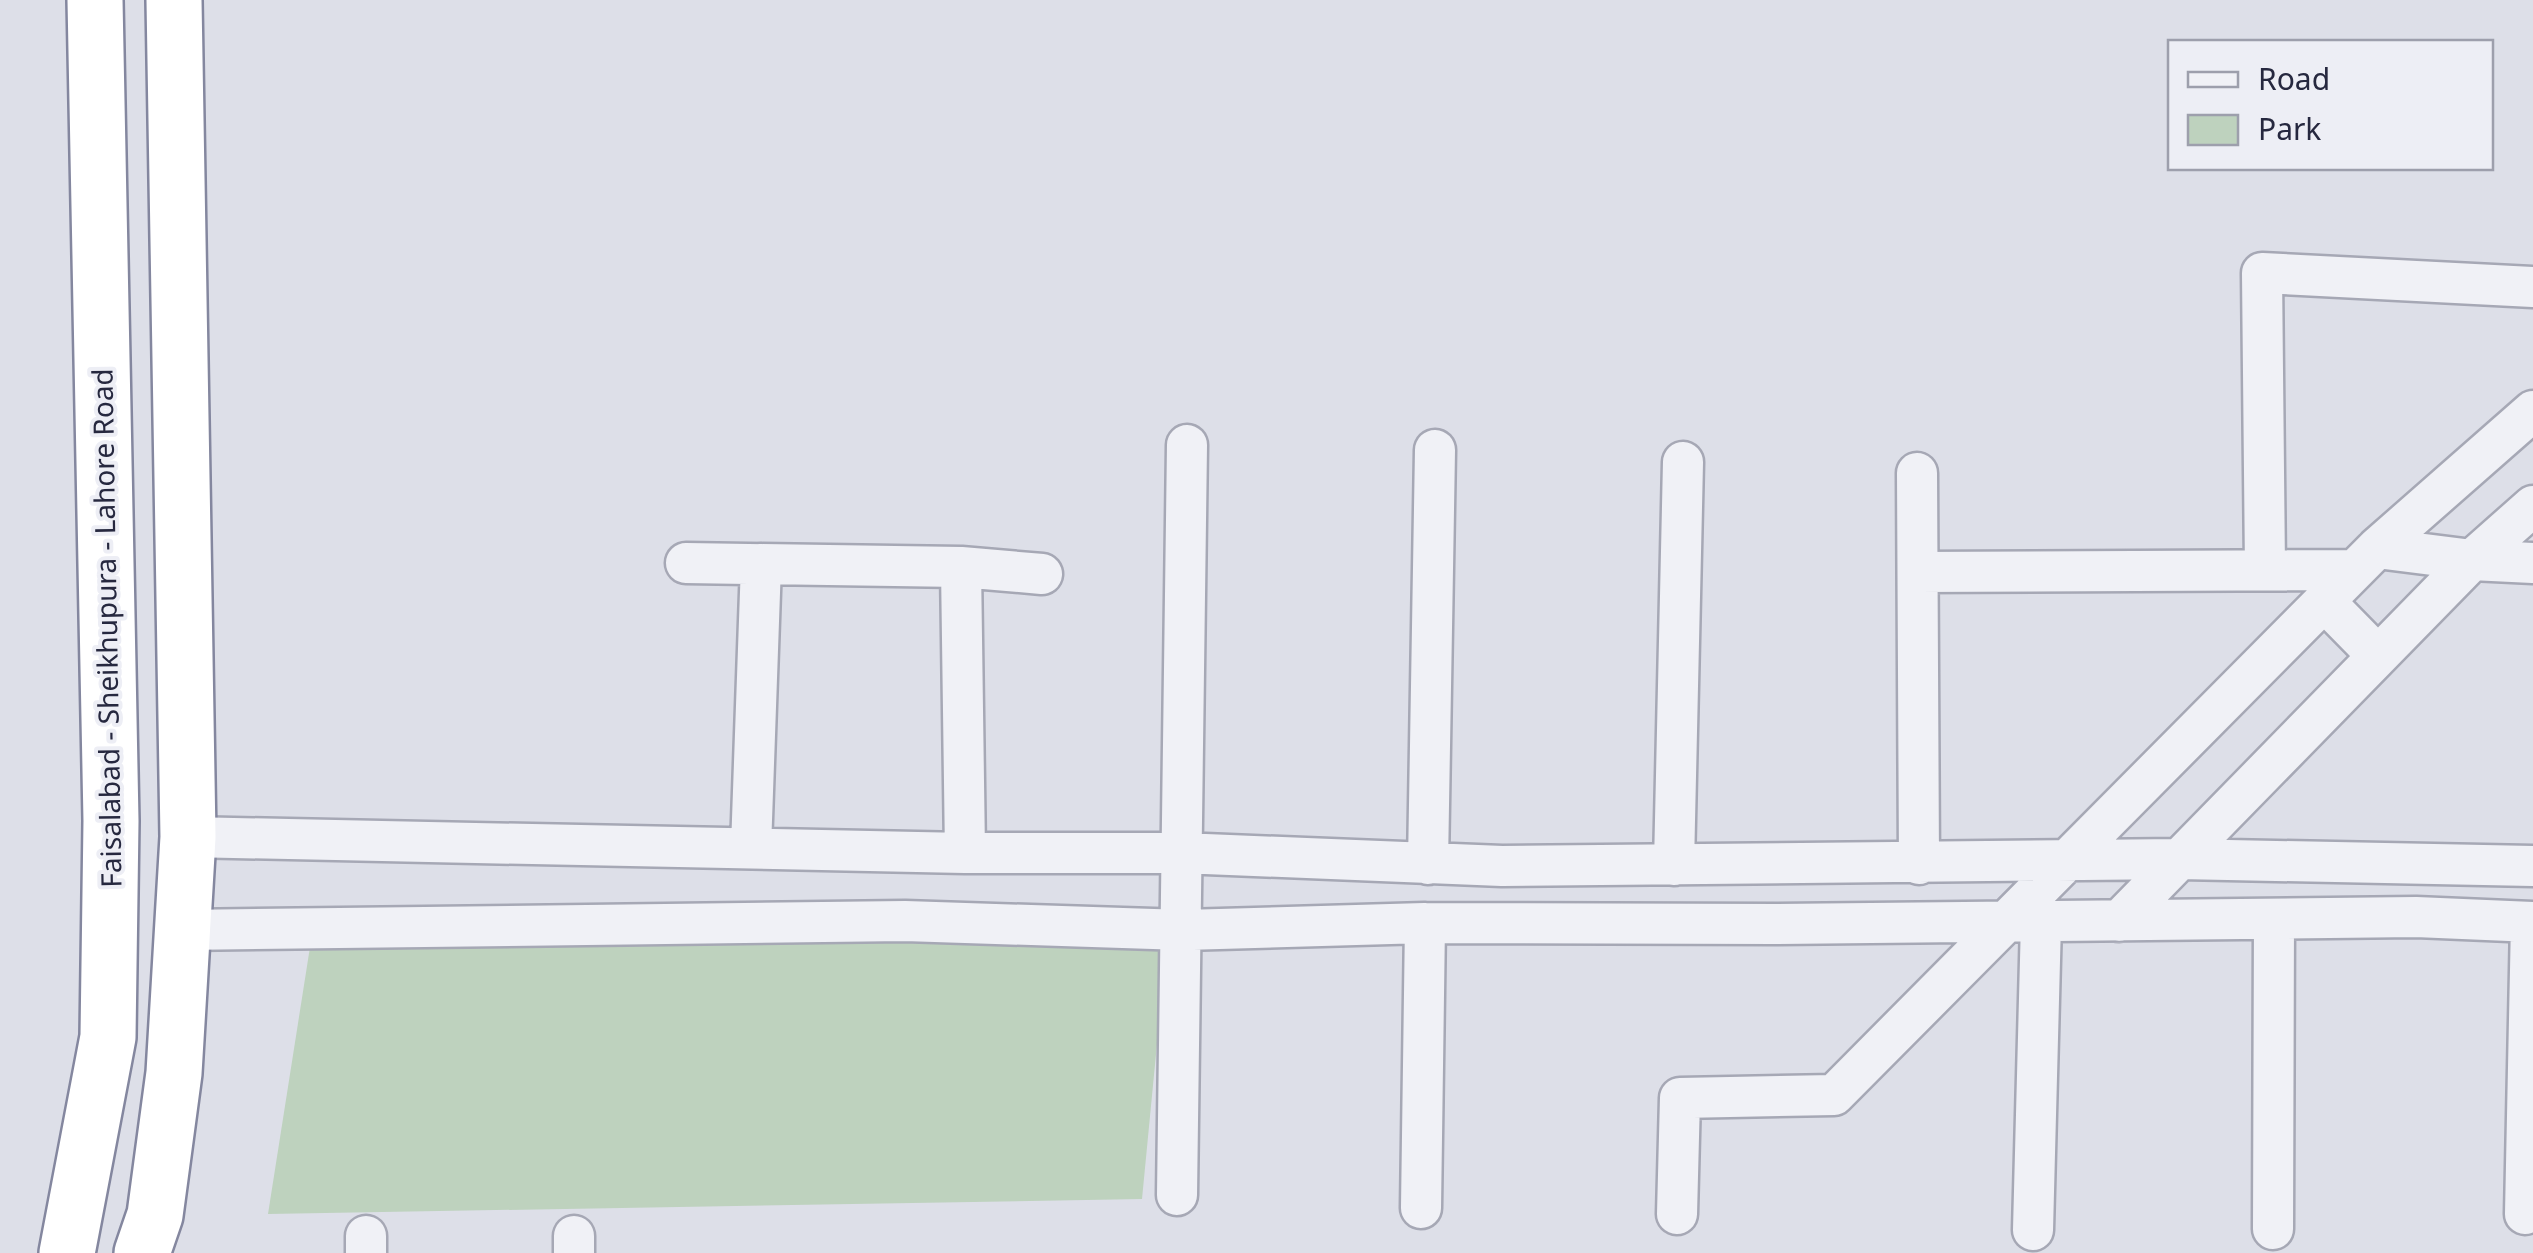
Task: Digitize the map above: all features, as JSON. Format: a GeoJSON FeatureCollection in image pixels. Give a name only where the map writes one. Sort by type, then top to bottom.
{"type":"FeatureCollection","features":[{"type":"Feature","properties":{"kind":"highway","name":"Faisalabad - Sheikhupura - Lahore Road"},"geometry":{"type":"LineString","coordinates":[[67,1253],[108,1037],[111,821],[94,0]]}},
{"type":"Feature","properties":{"kind":"highway"},"geometry":{"type":"LineString","coordinates":[[142,1253],[154,1215],[174,1073],[188,836],[174,0]]}},
{"type":"Feature","properties":{"kind":"street"},"geometry":{"type":"LineString","coordinates":[[2265,570],[2262,274],[2533,287]]}},
{"type":"Feature","properties":{"kind":"street"},"geometry":{"type":"LineString","coordinates":[[1677,1214],[1680,1098],[1834,1095],[2023,922],[2066,861],[2366,559],[2533,411]]}},
{"type":"Feature","properties":{"kind":"street"},"geometry":{"type":"LineString","coordinates":[[1177,1195],[1184,930],[1181,853],[1188,445]]}},
{"type":"Feature","properties":{"kind":"street"},"geometry":{"type":"LineString","coordinates":[[1428,864],[1435,450]]}},
{"type":"Feature","properties":{"kind":"street"},"geometry":{"type":"LineString","coordinates":[[1674,865],[1683,462]]}},
{"type":"Feature","properties":{"kind":"street"},"geometry":{"type":"LineString","coordinates":[[1917,473],[1920,864]]}},
{"type":"Feature","properties":{"kind":"street"},"geometry":{"type":"LineString","coordinates":[[2119,921],[2472,560],[2533,506]]}},
{"type":"Feature","properties":{"kind":"street"},"geometry":{"type":"LineString","coordinates":[[1918,572],[2265,570],[2366,559],[2533,563]]}},
{"type":"Feature","properties":{"kind":"street"},"geometry":{"type":"LineString","coordinates":[[686,563],[961,567],[1042,574]]}},
{"type":"Feature","properties":{"kind":"street"},"geometry":{"type":"LineString","coordinates":[[751,848],[761,564]]}},
{"type":"Feature","properties":{"kind":"street"},"geometry":{"type":"LineString","coordinates":[[961,567],[965,853]]}},
{"type":"Feature","properties":{"kind":"street"},"geometry":{"type":"LineString","coordinates":[[2324,601],[2378,656]]}},
{"type":"Feature","properties":{"kind":"street"},"geometry":{"type":"LineString","coordinates":[[188,836],[965,853],[1181,853],[1566,866],[2180,858],[2533,866]]}},
{"type":"Feature","properties":{"kind":"street"},"geometry":{"type":"LineString","coordinates":[[1564,924],[1566,866]]}},
{"type":"Feature","properties":{"kind":"street"},"geometry":{"type":"LineString","coordinates":[[182,930],[906,922],[1184,930],[1425,923],[2416,917],[2532,922],[2525,1214]]}},
{"type":"Feature","properties":{"kind":"street"},"geometry":{"type":"LineString","coordinates":[[2272,1229],[2274,919]]}},
{"type":"Feature","properties":{"kind":"street"},"geometry":{"type":"LineString","coordinates":[[2023,922],[2033,1230]]}},
{"type":"Feature","properties":{"kind":"street"},"geometry":{"type":"LineString","coordinates":[[1420,1208],[1425,923]]}},
{"type":"Feature","properties":{"kind":"green space"},"geometry":{"type":"Polygon","coordinates":[[[313,928],[1168,930],[1142,1199],[268,1214],[313,928]]]}}]}
